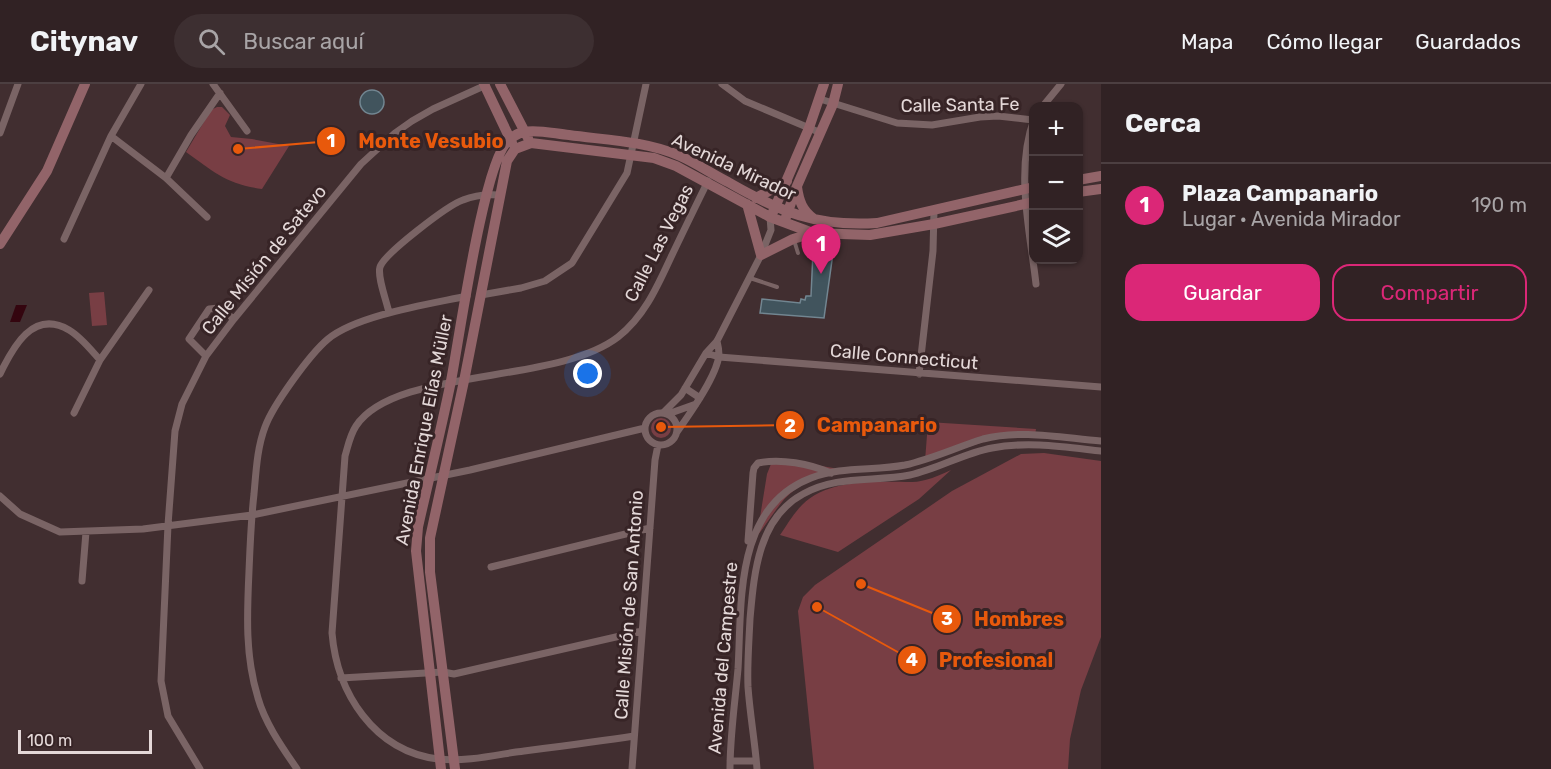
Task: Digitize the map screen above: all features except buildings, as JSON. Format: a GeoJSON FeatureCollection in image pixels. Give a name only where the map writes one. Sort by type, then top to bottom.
{"type":"FeatureCollection","features":[{"type":"Feature","properties":{"kind":"main road"},"geometry":{"type":"LineString","coordinates":[[0,244],[47,171],[86,84]]}},
{"type":"Feature","properties":{"kind":"main road"},"geometry":{"type":"LineString","coordinates":[[500,84],[531,143]]}},
{"type":"Feature","properties":{"kind":"main road"},"geometry":{"type":"LineString","coordinates":[[783,223],[788,212],[792,183],[824,84]]}},
{"type":"Feature","properties":{"kind":"main road"},"geometry":{"type":"LineString","coordinates":[[773,212],[821,133],[833,104],[838,84]]}},
{"type":"Feature","properties":{"kind":"main road"},"geometry":{"type":"LineString","coordinates":[[486,85],[512,144],[524,132]]}},
{"type":"Feature","properties":{"kind":"main road","name":"Avenida Mirador"},"geometry":{"type":"LineString","coordinates":[[524,132],[549,133],[681,156],[709,177],[773,212],[783,223],[813,233],[870,235],[1029,203]]}},
{"type":"Feature","properties":{"kind":"main road","name":"Avenida Mirador"},"geometry":{"type":"LineString","coordinates":[[512,144],[633,149]]}},
{"type":"Feature","properties":{"kind":"main road","name":"Avenida Enrique Elías Müller"},"geometry":{"type":"LineString","coordinates":[[440,764],[416,551],[418,527],[450,383],[487,194],[497,157],[512,144]]}},
{"type":"Feature","properties":{"kind":"main road","name":"Avenida Enrique Elías Müller"},"geometry":{"type":"LineString","coordinates":[[454,764],[430,572],[430,538],[512,144]]}},
{"type":"Feature","properties":{"kind":"main road"},"geometry":{"type":"LineString","coordinates":[[1083,179],[1101,176]]}},
{"type":"Feature","properties":{"kind":"main road"},"geometry":{"type":"LineString","coordinates":[[792,183],[751,201],[761,255],[794,239],[813,233]]}},
{"type":"Feature","properties":{"kind":"main road"},"geometry":{"type":"LineString","coordinates":[[792,183],[806,213],[817,221]]}},
{"type":"Feature","properties":{"kind":"main road","name":"Avenida Mirador"},"geometry":{"type":"LineString","coordinates":[[773,212],[788,212],[817,221],[852,225],[877,223],[1029,188]]}},
{"type":"Feature","properties":{"kind":"main road"},"geometry":{"type":"LineString","coordinates":[[1083,191],[1101,189]]}},
{"type":"Feature","properties":{"kind":"street"},"geometry":{"type":"LineString","coordinates":[[0,133],[18,84]]}},
{"type":"Feature","properties":{"kind":"street"},"geometry":{"type":"LineString","coordinates":[[64,239],[111,136],[141,84]]}},
{"type":"Feature","properties":{"kind":"street"},"geometry":{"type":"LineString","coordinates":[[213,84],[247,131]]}},
{"type":"Feature","properties":{"kind":"street"},"geometry":{"type":"LineString","coordinates":[[481,295],[545,281],[572,263],[627,173],[646,84]]}},
{"type":"Feature","properties":{"kind":"street"},"geometry":{"type":"LineString","coordinates":[[722,84],[745,101],[821,133]]}},
{"type":"Feature","properties":{"kind":"street"},"geometry":{"type":"LineString","coordinates":[[1046,102],[1061,84]]}},
{"type":"Feature","properties":{"kind":"street","name":"Calle Misión de Satevo"},"geometry":{"type":"LineString","coordinates":[[200,769],[168,716],[161,681],[168,525],[177,417],[206,357],[234,319],[362,164],[394,134],[433,109],[486,85]]}},
{"type":"Feature","properties":{"kind":"street"},"geometry":{"type":"LineString","coordinates":[[166,178],[220,93]]}},
{"type":"Feature","properties":{"kind":"street","name":"Calle Santa Fe"},"geometry":{"type":"LineString","coordinates":[[820,99],[897,123],[932,125],[998,116],[1029,119]]}},
{"type":"Feature","properties":{"kind":"street"},"geometry":{"type":"LineString","coordinates":[[1029,132],[1026,142],[1029,188]]}},
{"type":"Feature","properties":{"kind":"street"},"geometry":{"type":"LineString","coordinates":[[111,136],[166,178],[207,217]]}},
{"type":"Feature","properties":{"kind":"street","name":"Calle Las Vegas"},"geometry":{"type":"LineString","coordinates":[[634,736],[470,759],[454,764],[440,764],[404,750],[386,740],[372,727],[352,700],[341,678],[334,655],[332,633],[345,456],[349,440],[364,416],[394,397],[450,383],[577,358],[600,349],[618,337],[645,309],[709,177]]}},
{"type":"Feature","properties":{"kind":"street"},"geometry":{"type":"LineString","coordinates":[[389,313],[379,273],[384,260],[442,212],[460,201],[487,194],[500,195]]}},
{"type":"Feature","properties":{"kind":"street"},"geometry":{"type":"LineString","coordinates":[[1031,210],[1036,284]]}},
{"type":"Feature","properties":{"kind":"street"},"geometry":{"type":"LineString","coordinates":[[919,374],[934,211]]}},
{"type":"Feature","properties":{"kind":"street"},"geometry":{"type":"LineString","coordinates":[[666,414],[706,353],[717,341],[761,255],[771,230],[773,212]]}},
{"type":"Feature","properties":{"kind":"street"},"geometry":{"type":"LineString","coordinates":[[771,230],[783,223]]}},
{"type":"Feature","properties":{"kind":"street"},"geometry":{"type":"LineString","coordinates":[[74,413],[100,360],[149,290]]}},
{"type":"Feature","properties":{"kind":"street"},"geometry":{"type":"LineString","coordinates":[[297,769],[277,740],[258,699],[249,660],[247,616],[252,515],[261,441],[266,425],[278,402],[327,340],[347,328],[389,313],[466,296]]}},
{"type":"Feature","properties":{"kind":"street"},"geometry":{"type":"LineString","coordinates":[[206,357],[189,339],[209,309],[219,308],[234,319]]}},
{"type":"Feature","properties":{"kind":"street"},"geometry":{"type":"LineString","coordinates":[[0,374],[10,352],[23,335],[35,327],[48,325],[72,331],[100,360]]}},
{"type":"Feature","properties":{"kind":"street"},"geometry":{"type":"LineString","coordinates":[[698,401],[649,418],[645,428],[650,441],[658,445],[668,443],[675,436],[698,401],[719,357],[717,341]]}},
{"type":"Feature","properties":{"kind":"street","name":"Calle Connecticut"},"geometry":{"type":"LineString","coordinates":[[706,353],[719,357],[1101,387]]}},
{"type":"Feature","properties":{"kind":"street"},"geometry":{"type":"LineString","coordinates":[[685,388],[698,401]]}},
{"type":"Feature","properties":{"kind":"street"},"geometry":{"type":"LineString","coordinates":[[666,414],[675,422],[677,432]]}},
{"type":"Feature","properties":{"kind":"street"},"geometry":{"type":"LineString","coordinates":[[0,496],[20,514],[60,532],[143,529],[252,515],[342,497],[645,428]]}},
{"type":"Feature","properties":{"kind":"street","name":"Avenida del Campestre"},"geometry":{"type":"LineString","coordinates":[[748,549],[759,525],[782,495],[812,477],[851,470],[901,466],[984,439],[1017,435],[1101,441]]}},
{"type":"Feature","properties":{"kind":"street","name":"Avenida del Campestre"},"geometry":{"type":"LineString","coordinates":[[756,765],[748,672],[752,598],[756,569],[764,541],[771,527],[789,504],[802,494],[818,487],[852,480],[910,475],[990,448],[1015,444],[1101,451]]}},
{"type":"Feature","properties":{"kind":"street","name":"Calle Misión de San Antonio"},"geometry":{"type":"LineString","coordinates":[[632,769],[658,445]]}},
{"type":"Feature","properties":{"kind":"street"},"geometry":{"type":"LineString","coordinates":[[953,449],[957,459]]}},
{"type":"Feature","properties":{"kind":"street","name":"Avenida del Campestre"},"geometry":{"type":"LineString","coordinates":[[730,765],[753,473],[758,463],[771,462],[812,465],[831,473]]}},
{"type":"Feature","properties":{"kind":"street"},"geometry":{"type":"LineString","coordinates":[[851,470],[852,480]]}},
{"type":"Feature","properties":{"kind":"street"},"geometry":{"type":"LineString","coordinates":[[491,567],[650,528]]}},
{"type":"Feature","properties":{"kind":"street"},"geometry":{"type":"LineString","coordinates":[[82,581],[86,532]]}},
{"type":"Feature","properties":{"kind":"street"},"geometry":{"type":"LineString","coordinates":[[744,568],[756,569]]}},
{"type":"Feature","properties":{"kind":"street"},"geometry":{"type":"LineString","coordinates":[[341,678],[443,672],[454,674],[642,631]]}},
{"type":"Feature","properties":{"kind":"street"},"geometry":{"type":"LineString","coordinates":[[730,765],[756,765]]}},
{"type":"Feature","properties":{"kind":"lane"},"geometry":{"type":"LineString","coordinates":[[794,239],[798,253]]}},
{"type":"Feature","properties":{"kind":"lane"},"geometry":{"type":"LineString","coordinates":[[750,278],[777,287]]}},
{"type":"Feature","properties":{"kind":"shaded area"},"geometry":{"type":"Polygon","coordinates":[[[222,107],[230,115],[225,126],[231,137],[289,146],[262,189],[230,180],[186,152],[211,110],[222,107]]]}},
{"type":"Feature","properties":{"kind":"shaded area"},"geometry":{"type":"Polygon","coordinates":[[[104,292],[107,325],[92,326],[89,293],[104,292]]]}},
{"type":"Feature","properties":{"kind":"shaded area"},"geometry":{"type":"Polygon","coordinates":[[[16,305],[27,305],[20,322],[10,322],[16,305]]]}},
{"type":"Feature","properties":{"kind":"shaded area"},"geometry":{"type":"Polygon","coordinates":[[[661,418],[668,421],[671,428],[668,435],[661,438],[654,435],[651,428],[654,421],[661,418]]]}},
{"type":"Feature","properties":{"kind":"shaded area"},"geometry":{"type":"Polygon","coordinates":[[[928,422],[1036,429],[1035,436],[996,438],[925,461],[928,422]]]}},
{"type":"Feature","properties":{"kind":"shaded area"},"geometry":{"type":"Polygon","coordinates":[[[1044,453],[1101,461],[1101,637],[1081,690],[1070,739],[1068,769],[814,769],[798,611],[803,597],[815,585],[952,491],[1021,454],[1044,453]]]}},
{"type":"Feature","properties":{"kind":"shaded area"},"geometry":{"type":"Polygon","coordinates":[[[771,464],[810,464],[839,469],[816,477],[800,486],[782,502],[757,536],[767,474],[771,464]]]}},
{"type":"Feature","properties":{"kind":"shaded area"},"geometry":{"type":"Polygon","coordinates":[[[951,470],[919,499],[838,552],[780,535],[802,505],[813,496],[826,490],[854,483],[917,482],[951,470]]]}},
{"type":"Feature","properties":{"kind":"place","name":"Monte Vesubio"},"geometry":{"type":"Point","coordinates":[238,149]}},
{"type":"Feature","properties":{"kind":"place","name":"Plaza Campanario"},"geometry":{"type":"Point","coordinates":[821,274]}},
{"type":"Feature","properties":{"kind":"place","name":"Campanario"},"geometry":{"type":"Point","coordinates":[661,427]}},
{"type":"Feature","properties":{"kind":"place","name":"Hombres"},"geometry":{"type":"Point","coordinates":[861,584]}},
{"type":"Feature","properties":{"kind":"place","name":"Profesional"},"geometry":{"type":"Point","coordinates":[817,607]}}]}
